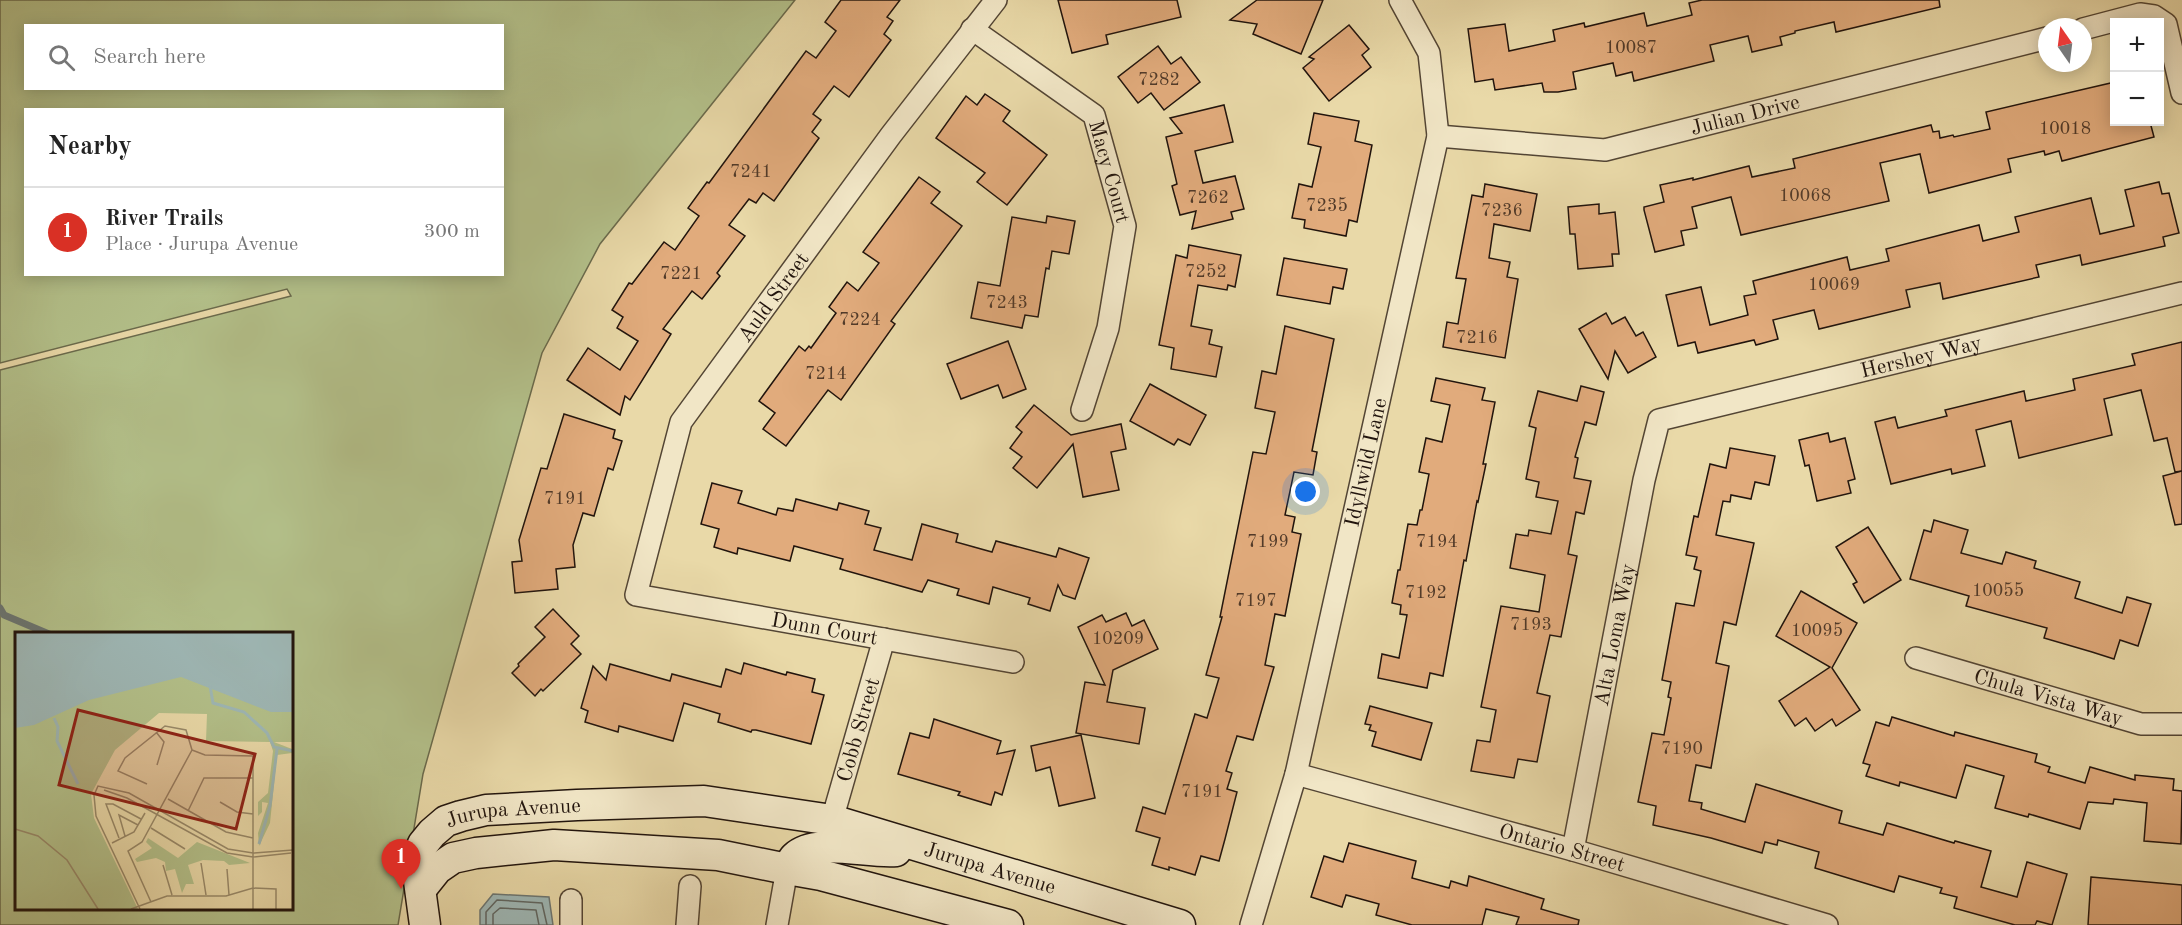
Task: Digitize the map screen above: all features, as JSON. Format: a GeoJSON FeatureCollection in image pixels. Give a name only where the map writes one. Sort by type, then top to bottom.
{"type":"FeatureCollection","features":[{"type":"Feature","properties":{"kind":"main road","name":"Jurupa Avenue"},"geometry":{"type":"LineString","coordinates":[[421,889],[416,859],[423,844],[446,821],[486,810],[704,801],[832,820],[1180,925]]}},
{"type":"Feature","properties":{"kind":"main road","name":"Jurupa Avenue"},"geometry":{"type":"LineString","coordinates":[[421,889],[437,869],[453,858],[476,853],[554,845],[718,855],[821,876],[1008,925]]}},
{"type":"Feature","properties":{"kind":"main road"},"geometry":{"type":"LineString","coordinates":[[788,869],[795,856],[817,848],[885,852],[923,848]]}},
{"type":"Feature","properties":{"kind":"main road"},"geometry":{"type":"LineString","coordinates":[[421,889],[425,925]]}},
{"type":"Feature","properties":{"kind":"street"},"geometry":{"type":"LineString","coordinates":[[972,28],[996,0]]}},
{"type":"Feature","properties":{"kind":"street","name":"Idyllwild Lane"},"geometry":{"type":"LineString","coordinates":[[1251,925],[1296,774],[1438,136],[1429,53],[1400,0]]}},
{"type":"Feature","properties":{"kind":"street"},"geometry":{"type":"LineString","coordinates":[[2092,27],[2140,14],[2154,16],[2166,24],[2182,93]]}},
{"type":"Feature","properties":{"kind":"street","name":"Macy Court"},"geometry":{"type":"LineString","coordinates":[[972,28],[1094,115],[1125,226],[1108,328],[1082,410]]}},
{"type":"Feature","properties":{"kind":"street","name":"Auld Street"},"geometry":{"type":"LineString","coordinates":[[636,595],[681,422],[972,28]]}},
{"type":"Feature","properties":{"kind":"street","name":"Julian Drive"},"geometry":{"type":"LineString","coordinates":[[1438,136],[1605,150],[2038,40]]}},
{"type":"Feature","properties":{"kind":"street","name":"Hershey Way"},"geometry":{"type":"LineString","coordinates":[[1659,420],[2182,293]]}},
{"type":"Feature","properties":{"kind":"street","name":"Alta Loma Way"},"geometry":{"type":"LineString","coordinates":[[1573,850],[1644,480],[1659,420]]}},
{"type":"Feature","properties":{"kind":"street","name":"Dunn Court"},"geometry":{"type":"LineString","coordinates":[[636,595],[1013,662]]}},
{"type":"Feature","properties":{"kind":"street","name":"Cobb Street"},"geometry":{"type":"LineString","coordinates":[[832,820],[884,639]]}},
{"type":"Feature","properties":{"kind":"street","name":"Chula Vista Way"},"geometry":{"type":"LineString","coordinates":[[1917,658],[2141,724],[2182,724]]}},
{"type":"Feature","properties":{"kind":"street","name":"Ontario Street"},"geometry":{"type":"LineString","coordinates":[[1296,774],[1573,850],[1827,925]]}},
{"type":"Feature","properties":{"kind":"street"},"geometry":{"type":"LineString","coordinates":[[777,925],[788,869]]}},
{"type":"Feature","properties":{"kind":"street"},"geometry":{"type":"LineString","coordinates":[[687,925],[690,886]]}},
{"type":"Feature","properties":{"kind":"street"},"geometry":{"type":"LineString","coordinates":[[571,900],[571,925]]}},
{"type":"Feature","properties":{"kind":"green space"},"geometry":{"type":"Polygon","coordinates":[[[0,0],[795,0],[600,244],[542,353],[423,774],[398,925],[0,925],[0,370],[291,296],[287,289],[0,363],[0,0]]]}},
{"type":"Feature","properties":{"kind":"water"},"geometry":{"type":"Polygon","coordinates":[[[493,894],[549,897],[553,925],[480,925],[480,910],[493,894]]]}},
{"type":"Feature","properties":{"kind":"building"},"geometry":{"type":"Polygon","coordinates":[[[841,0],[900,0],[887,17],[893,21],[884,34],[891,40],[849,97],[834,86],[813,114],[821,120],[812,132],[819,138],[774,201],[763,193],[756,203],[749,199],[729,225],[745,236],[717,273],[720,276],[702,299],[692,291],[663,329],[671,334],[630,400],[625,396],[620,415],[567,380],[588,348],[620,370],[638,341],[617,328],[623,317],[612,310],[629,283],[632,284],[664,242],[675,250],[699,216],[688,208],[707,182],[709,183],[806,51],[816,58],[836,31],[825,22],[841,0]]]}},
{"type":"Feature","properties":{"kind":"building"},"geometry":{"type":"Polygon","coordinates":[[[1058,0],[1177,0],[1181,17],[1106,35],[1108,44],[1072,53],[1058,0]]]}},
{"type":"Feature","properties":{"kind":"building"},"geometry":{"type":"Polygon","coordinates":[[[1257,0],[1323,0],[1301,54],[1253,34],[1257,24],[1230,20],[1257,0]]]}},
{"type":"Feature","properties":{"kind":"building"},"geometry":{"type":"Polygon","coordinates":[[[1702,0],[1939,0],[1940,7],[1836,32],[1834,22],[1795,31],[1795,33],[1780,37],[1782,45],[1752,52],[1748,36],[1710,45],[1714,61],[1634,81],[1632,72],[1616,76],[1613,63],[1573,72],[1576,89],[1558,92],[1544,92],[1542,83],[1495,90],[1493,79],[1475,82],[1468,29],[1505,24],[1509,51],[1555,41],[1553,30],[1584,23],[1585,27],[1644,13],[1647,26],[1692,15],[1689,3],[1702,0]]]}},
{"type":"Feature","properties":{"kind":"building"},"geometry":{"type":"Polygon","coordinates":[[[1349,25],[1369,49],[1362,55],[1371,67],[1329,101],[1303,68],[1314,59],[1309,57],[1349,25]]]}},
{"type":"Feature","properties":{"kind":"building"},"geometry":{"type":"Polygon","coordinates":[[[1158,46],[1171,64],[1181,57],[1200,82],[1164,110],[1151,93],[1138,103],[1118,77],[1158,46]]]}},
{"type":"Feature","properties":{"kind":"building"},"geometry":{"type":"Polygon","coordinates":[[[2110,83],[2110,126],[2151,126],[2154,137],[2062,161],[2059,151],[2045,155],[2044,151],[2008,159],[2011,172],[1929,193],[1920,154],[1880,163],[1889,201],[1741,235],[1731,197],[1692,207],[1697,228],[1681,231],[1684,245],[1655,252],[1644,207],[1664,202],[1660,185],[1693,178],[1693,180],[1749,166],[1752,177],[1795,168],[1793,159],[1931,125],[1933,132],[1939,131],[1940,138],[1990,129],[1986,112],[2110,83]]]}},
{"type":"Feature","properties":{"kind":"building"},"geometry":{"type":"Polygon","coordinates":[[[985,94],[1010,111],[1003,121],[1047,155],[1007,205],[977,182],[985,173],[936,138],[966,96],[977,105],[985,94]]]}},
{"type":"Feature","properties":{"kind":"building"},"geometry":{"type":"Polygon","coordinates":[[[1224,105],[1233,142],[1195,151],[1203,183],[1235,176],[1244,209],[1231,212],[1233,219],[1192,229],[1196,211],[1180,215],[1172,186],[1177,184],[1166,137],[1182,133],[1170,118],[1224,105]]]}},
{"type":"Feature","properties":{"kind":"building"},"geometry":{"type":"Polygon","coordinates":[[[1314,113],[1359,121],[1355,141],[1372,145],[1357,222],[1349,220],[1346,236],[1304,228],[1305,220],[1292,218],[1299,184],[1312,187],[1321,147],[1308,144],[1314,113]]]}},
{"type":"Feature","properties":{"kind":"building"},"geometry":{"type":"Polygon","coordinates":[[[919,177],[940,192],[931,203],[962,226],[891,321],[895,324],[841,400],[828,390],[786,446],[763,429],[775,413],[759,401],[799,346],[805,351],[809,346],[811,348],[836,313],[829,307],[847,282],[858,291],[879,263],[863,252],[919,177]]]}},
{"type":"Feature","properties":{"kind":"building"},"geometry":{"type":"Polygon","coordinates":[[[2159,182],[2162,194],[2169,193],[2179,233],[2163,237],[2165,246],[2082,265],[2080,255],[2036,265],[2039,277],[1943,299],[1940,283],[1906,290],[1910,307],[1819,329],[1814,310],[1773,320],[1778,339],[1756,345],[1754,340],[1698,353],[1695,342],[1678,346],[1666,295],[1701,287],[1710,325],[1748,315],[1744,296],[1756,294],[1753,281],[1847,257],[1850,270],[1889,261],[1886,249],[1979,225],[1983,241],[2019,232],[2015,217],[2091,198],[2100,234],[2134,226],[2125,190],[2159,182]]]}},
{"type":"Feature","properties":{"kind":"building"},"geometry":{"type":"Polygon","coordinates":[[[1485,184],[1537,194],[1530,231],[1494,224],[1489,258],[1510,262],[1507,277],[1518,279],[1505,358],[1443,347],[1447,322],[1458,324],[1466,279],[1456,278],[1472,195],[1483,197],[1485,184]]]}},
{"type":"Feature","properties":{"kind":"building"},"geometry":{"type":"Polygon","coordinates":[[[1599,204],[1599,214],[1615,212],[1619,254],[1612,254],[1613,266],[1578,269],[1575,234],[1570,234],[1568,207],[1599,204]]]}},
{"type":"Feature","properties":{"kind":"building"},"geometry":{"type":"Polygon","coordinates":[[[1047,216],[1075,221],[1069,254],[1052,251],[1049,269],[1046,268],[1038,317],[1025,315],[1022,328],[971,318],[978,282],[1000,286],[1012,217],[1046,223],[1047,216]]]}},
{"type":"Feature","properties":{"kind":"building"},"geometry":{"type":"Polygon","coordinates":[[[1189,245],[1241,255],[1235,287],[1228,285],[1227,290],[1198,285],[1191,326],[1212,330],[1209,344],[1222,347],[1216,377],[1171,369],[1174,348],[1159,345],[1176,255],[1187,258],[1189,245]]]}},
{"type":"Feature","properties":{"kind":"building"},"geometry":{"type":"Polygon","coordinates":[[[1284,258],[1347,269],[1343,289],[1333,287],[1330,304],[1277,295],[1284,258]]]}},
{"type":"Feature","properties":{"kind":"building"},"geometry":{"type":"Polygon","coordinates":[[[1606,313],[1612,324],[1625,317],[1636,336],[1643,332],[1656,357],[1628,373],[1615,351],[1608,379],[1579,329],[1606,313]]]}},
{"type":"Feature","properties":{"kind":"building"},"geometry":{"type":"Polygon","coordinates":[[[1285,326],[1334,339],[1312,451],[1317,452],[1313,475],[1294,472],[1285,515],[1295,517],[1292,532],[1301,534],[1285,616],[1275,614],[1265,665],[1274,667],[1253,740],[1237,736],[1226,771],[1232,773],[1227,789],[1237,792],[1219,861],[1201,856],[1195,875],[1169,867],[1169,870],[1152,865],[1160,838],[1136,831],[1143,807],[1165,814],[1195,714],[1207,718],[1219,678],[1206,675],[1222,617],[1220,617],[1253,452],[1266,454],[1275,412],[1255,408],[1262,371],[1276,374],[1285,326]]]}},
{"type":"Feature","properties":{"kind":"building"},"geometry":{"type":"Polygon","coordinates":[[[1008,341],[1026,389],[1003,398],[998,385],[961,399],[947,364],[1008,341]]]}},
{"type":"Feature","properties":{"kind":"building"},"geometry":{"type":"Polygon","coordinates":[[[2182,342],[2182,471],[2175,472],[2167,438],[2154,441],[2141,390],[2104,399],[2112,435],[2019,458],[2011,421],[1976,430],[1985,466],[1952,474],[1951,469],[1891,484],[1875,422],[1895,417],[1898,428],[1947,416],[1945,410],[2024,391],[2026,401],[2075,390],[2073,379],[2135,365],[2132,354],[2182,342]]]}},
{"type":"Feature","properties":{"kind":"building"},"geometry":{"type":"Polygon","coordinates":[[[1436,378],[1485,388],[1482,400],[1495,402],[1483,464],[1486,464],[1466,561],[1464,560],[1443,676],[1430,673],[1427,688],[1378,678],[1382,654],[1399,658],[1407,615],[1400,614],[1401,605],[1392,603],[1398,570],[1400,570],[1408,524],[1417,525],[1420,510],[1422,510],[1429,474],[1419,472],[1426,438],[1442,442],[1450,405],[1431,401],[1436,378]]]}},
{"type":"Feature","properties":{"kind":"building"},"geometry":{"type":"Polygon","coordinates":[[[1150,384],[1206,415],[1190,445],[1178,439],[1174,445],[1130,421],[1150,384]]]}},
{"type":"Feature","properties":{"kind":"building"},"geometry":{"type":"Polygon","coordinates":[[[1581,386],[1604,392],[1596,425],[1585,422],[1575,457],[1578,458],[1574,478],[1591,481],[1584,514],[1576,512],[1568,554],[1577,556],[1561,637],[1550,635],[1537,693],[1550,696],[1537,762],[1518,759],[1514,778],[1471,771],[1477,740],[1490,742],[1496,710],[1481,707],[1501,606],[1539,612],[1545,575],[1510,568],[1516,534],[1528,536],[1529,530],[1551,534],[1558,501],[1536,497],[1539,482],[1526,479],[1536,428],[1529,426],[1538,391],[1577,401],[1581,386]]]}},
{"type":"Feature","properties":{"kind":"building"},"geometry":{"type":"Polygon","coordinates":[[[1034,405],[1071,435],[1121,424],[1126,449],[1111,452],[1119,490],[1083,497],[1073,444],[1037,488],[1013,468],[1022,457],[1010,448],[1022,432],[1016,427],[1034,405]]]}},
{"type":"Feature","properties":{"kind":"building"},"geometry":{"type":"Polygon","coordinates":[[[564,414],[615,430],[613,438],[622,441],[613,470],[608,468],[594,516],[583,513],[573,545],[575,567],[556,569],[558,589],[515,593],[512,562],[522,561],[519,540],[541,468],[547,469],[564,414]]]}},
{"type":"Feature","properties":{"kind":"building"},"geometry":{"type":"Polygon","coordinates":[[[1828,433],[1830,442],[1845,438],[1855,479],[1848,481],[1851,493],[1817,501],[1809,465],[1805,466],[1799,440],[1828,433]]]}},
{"type":"Feature","properties":{"kind":"building"},"geometry":{"type":"Polygon","coordinates":[[[1730,448],[1775,456],[1769,485],[1755,482],[1751,499],[1731,495],[1730,502],[1723,501],[1716,535],[1754,543],[1736,625],[1724,622],[1716,663],[1729,666],[1711,768],[1696,765],[1689,801],[1702,803],[1701,809],[1745,822],[1756,784],[1842,811],[1839,823],[1883,835],[1887,823],[1954,843],[1955,841],[1991,851],[1981,887],[2017,897],[2027,862],[2067,874],[2052,925],[2037,921],[2035,925],[2015,925],[1954,908],[1957,897],[1940,893],[1942,888],[1899,876],[1894,892],[1815,868],[1819,852],[1778,840],[1777,845],[1765,842],[1762,853],[1711,838],[1653,825],[1656,806],[1638,802],[1652,733],[1664,735],[1671,698],[1668,697],[1671,682],[1662,680],[1676,603],[1694,606],[1701,571],[1694,569],[1697,557],[1686,555],[1694,516],[1698,517],[1710,464],[1726,468],[1730,448]]]}},
{"type":"Feature","properties":{"kind":"building"},"geometry":{"type":"Polygon","coordinates":[[[2182,471],[2182,524],[2175,525],[2163,476],[2182,471]]]}},
{"type":"Feature","properties":{"kind":"building"},"geometry":{"type":"Polygon","coordinates":[[[712,483],[742,491],[738,503],[776,515],[778,508],[793,511],[796,499],[837,510],[839,503],[869,511],[865,524],[881,528],[874,550],[912,560],[922,524],[958,534],[956,542],[992,552],[996,541],[1056,557],[1059,548],[1089,558],[1075,599],[1063,595],[1058,585],[1050,611],[1028,604],[1030,598],[993,587],[989,604],[957,595],[959,589],[928,580],[922,592],[840,569],[843,559],[794,546],[790,561],[738,548],[737,554],[714,547],[719,529],[701,524],[712,483]]]}},
{"type":"Feature","properties":{"kind":"building"},"geometry":{"type":"Polygon","coordinates":[[[1934,520],[1968,530],[1961,553],[2002,564],[2006,552],[2036,561],[2034,568],[2080,582],[2075,598],[2122,613],[2127,597],[2151,604],[2138,646],[2120,640],[2114,659],[2044,638],[2047,628],[1966,606],[1969,596],[1910,579],[1924,530],[1931,532],[1934,520]]]}},
{"type":"Feature","properties":{"kind":"building"},"geometry":{"type":"Polygon","coordinates":[[[1868,527],[1901,580],[1864,603],[1853,584],[1857,582],[1836,547],[1868,527]]]}},
{"type":"Feature","properties":{"kind":"building"},"geometry":{"type":"Polygon","coordinates":[[[1801,591],[1857,623],[1832,668],[1860,710],[1836,726],[1832,719],[1815,731],[1806,718],[1795,726],[1779,701],[1830,667],[1776,636],[1801,591]]]}},
{"type":"Feature","properties":{"kind":"building"},"geometry":{"type":"Polygon","coordinates":[[[553,609],[579,636],[571,644],[581,654],[535,696],[512,673],[545,637],[535,627],[553,609]]]}},
{"type":"Feature","properties":{"kind":"building"},"geometry":{"type":"Polygon","coordinates":[[[1126,613],[1132,626],[1144,620],[1158,649],[1113,670],[1107,702],[1145,708],[1139,744],[1076,733],[1085,682],[1105,685],[1078,627],[1102,615],[1106,622],[1126,613]]]}},
{"type":"Feature","properties":{"kind":"building"},"geometry":{"type":"Polygon","coordinates":[[[744,663],[786,675],[787,672],[815,679],[812,692],[824,695],[811,744],[756,730],[751,732],[718,722],[720,714],[684,703],[673,741],[619,726],[618,732],[585,722],[588,711],[581,708],[593,666],[606,680],[610,664],[670,681],[672,674],[721,687],[726,669],[741,674],[744,663]]]}},
{"type":"Feature","properties":{"kind":"building"},"geometry":{"type":"Polygon","coordinates":[[[1370,706],[1432,723],[1421,760],[1372,746],[1376,732],[1369,730],[1371,725],[1365,724],[1370,706]]]}},
{"type":"Feature","properties":{"kind":"building"},"geometry":{"type":"Polygon","coordinates":[[[1892,717],[1954,736],[1955,732],[2037,754],[2035,762],[2050,767],[2048,772],[2085,783],[2090,767],[2135,780],[2135,775],[2174,779],[2173,790],[2182,791],[2181,844],[2144,841],[2147,803],[2114,799],[2113,804],[2088,802],[2080,829],[2029,814],[2028,817],[1995,808],[2004,776],[1966,765],[1956,798],[1900,782],[1899,786],[1866,776],[1870,765],[1863,763],[1876,722],[1889,726],[1892,717]]]}},
{"type":"Feature","properties":{"kind":"building"},"geometry":{"type":"Polygon","coordinates":[[[934,719],[1001,741],[997,754],[1015,750],[1002,795],[995,792],[991,805],[958,795],[960,792],[898,774],[910,733],[929,738],[934,719]]]}},
{"type":"Feature","properties":{"kind":"building"},"geometry":{"type":"Polygon","coordinates":[[[1081,735],[1095,798],[1059,806],[1050,767],[1036,771],[1031,746],[1081,735]]]}},
{"type":"Feature","properties":{"kind":"building"},"geometry":{"type":"Polygon","coordinates":[[[1349,843],[1416,861],[1412,878],[1449,888],[1451,881],[1467,886],[1469,876],[1544,899],[1541,909],[1579,920],[1578,925],[1516,925],[1519,917],[1486,909],[1482,925],[1412,925],[1376,915],[1379,904],[1346,895],[1342,907],[1311,897],[1324,856],[1343,862],[1349,843]]]}},
{"type":"Feature","properties":{"kind":"building"},"geometry":{"type":"Polygon","coordinates":[[[2091,877],[2182,885],[2182,925],[2088,925],[2091,877]]]}},
{"type":"Feature","properties":{"kind":"waterway"},"geometry":{"type":"LineString","coordinates":[[0,608],[4,615],[44,632]]}},
{"type":"Feature","properties":{"kind":"place","name":"River Trails"},"geometry":{"type":"Point","coordinates":[401,889]}}]}
